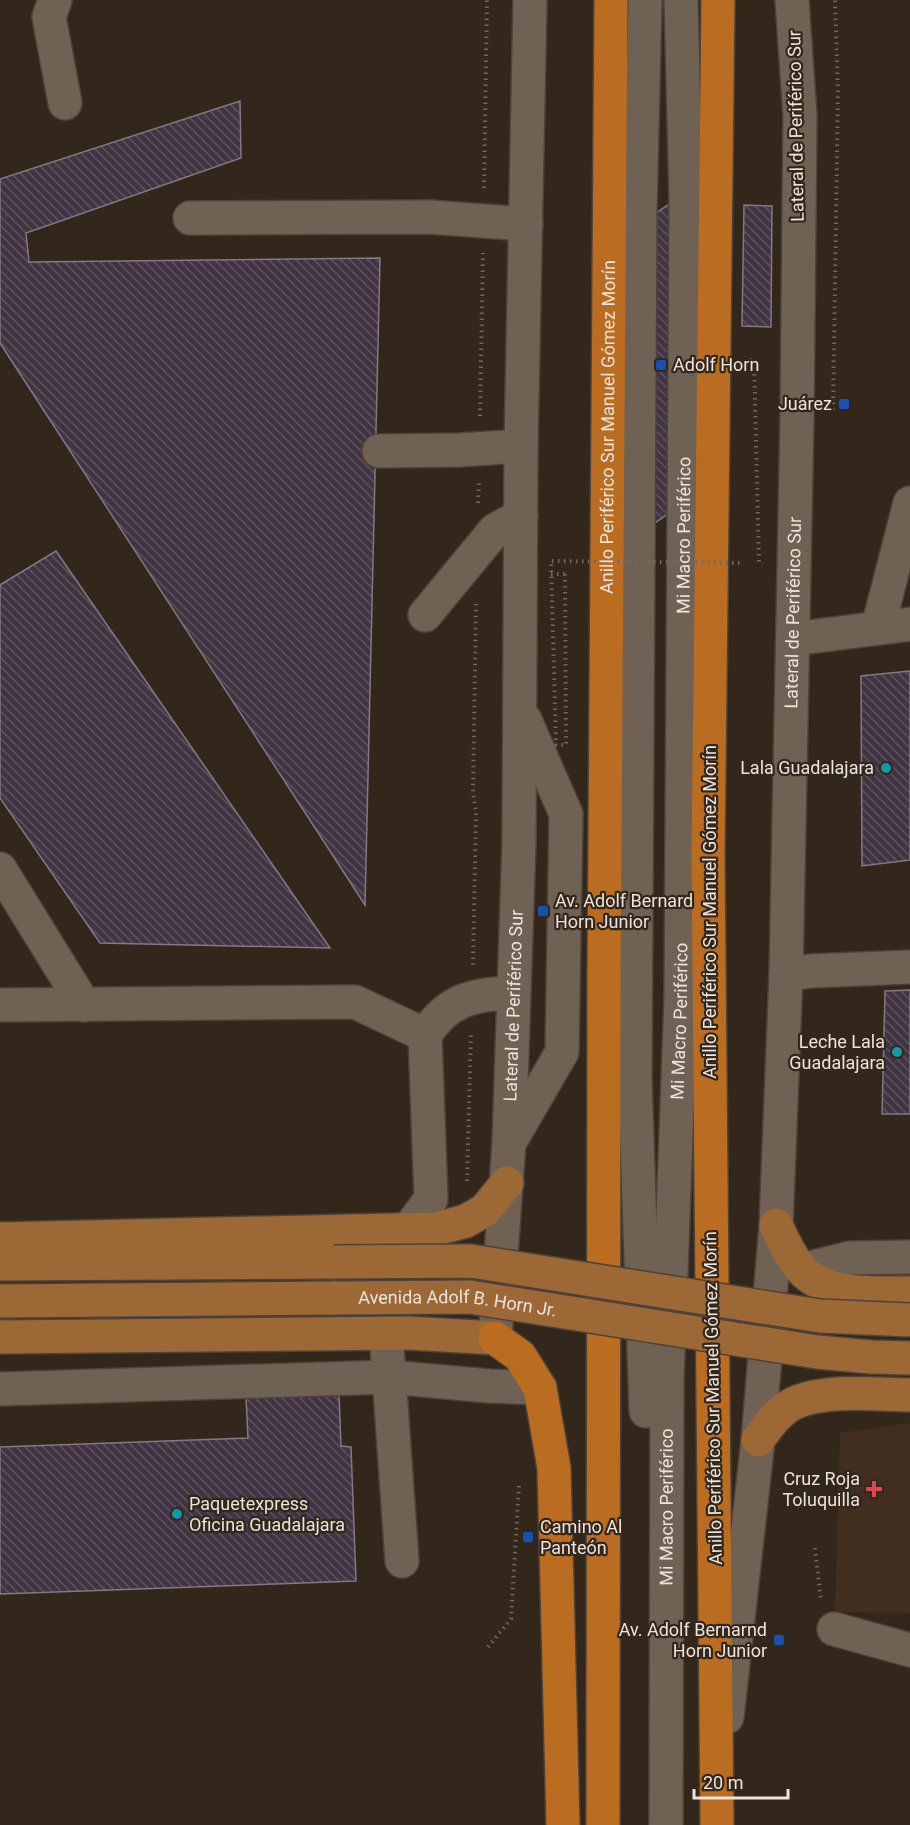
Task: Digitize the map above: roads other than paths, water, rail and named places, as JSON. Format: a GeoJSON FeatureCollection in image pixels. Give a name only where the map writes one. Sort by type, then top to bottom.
{"type":"FeatureCollection","features":[{"type":"Feature","properties":{"kind":"highway"},"geometry":{"type":"LineString","coordinates":[[591,0],[610,218]]}},
{"type":"Feature","properties":{"kind":"highway","name":"Anillo Periférico Sur Manuel Gómez Morín"},"geometry":{"type":"LineString","coordinates":[[603,1825],[604,975],[611,0]]}},
{"type":"Feature","properties":{"kind":"highway","name":"Anillo Periférico Sur Manuel Gómez Morín"},"geometry":{"type":"LineString","coordinates":[[717,1815],[708,855],[718,0]]}},
{"type":"Feature","properties":{"kind":"highway"},"geometry":{"type":"LineString","coordinates":[[495,1338],[520,1356],[540,1388],[554,1468],[562,1825]]}},
{"type":"Feature","properties":{"kind":"main road"},"geometry":{"type":"LineString","coordinates":[[0,1239],[436,1229],[466,1221],[485,1210],[507,1183]]}},
{"type":"Feature","properties":{"kind":"main road"},"geometry":{"type":"LineString","coordinates":[[776,1225],[789,1253],[802,1270],[820,1284],[843,1291],[910,1293]]}},
{"type":"Feature","properties":{"kind":"main road"},"geometry":{"type":"LineString","coordinates":[[397,1333],[417,1323],[425,1282],[414,1242],[407,1231]]}},
{"type":"Feature","properties":{"kind":"main road","name":"Avenida Adolf B. Horn Jr."},"geometry":{"type":"LineString","coordinates":[[0,1264],[471,1261],[820,1316],[910,1320]]}},
{"type":"Feature","properties":{"kind":"main road","name":"Avenida Adolf B. Horn Jr."},"geometry":{"type":"LineString","coordinates":[[0,1301],[470,1297],[817,1352],[910,1358]]}},
{"type":"Feature","properties":{"kind":"main road"},"geometry":{"type":"LineString","coordinates":[[910,1301],[898,1306],[885,1320],[880,1339],[888,1370],[898,1379],[910,1385]]}},
{"type":"Feature","properties":{"kind":"main road"},"geometry":{"type":"LineString","coordinates":[[0,1337],[397,1333],[495,1338]]}},
{"type":"Feature","properties":{"kind":"main road"},"geometry":{"type":"LineString","coordinates":[[758,1440],[786,1408],[806,1399],[830,1395],[910,1395]]}},
{"type":"Feature","properties":{"kind":"street"},"geometry":{"type":"LineString","coordinates":[[55,0],[49,16],[65,103]]}},
{"type":"Feature","properties":{"kind":"street","name":"Lateral de Periférico Sur"},"geometry":{"type":"LineString","coordinates":[[495,1338],[509,1143],[519,842],[521,446],[530,0]]}},
{"type":"Feature","properties":{"kind":"street","name":"Mi Macro Periférico"},"geometry":{"type":"LineString","coordinates":[[645,0],[640,209],[635,1055],[646,1419],[645,1825]]}},
{"type":"Feature","properties":{"kind":"street","name":"Mi Macro Periférico"},"geometry":{"type":"LineString","coordinates":[[666,1825],[667,1379],[681,999],[686,197],[681,0]]}},
{"type":"Feature","properties":{"kind":"street","name":"Lateral de Periférico Sur"},"geometry":{"type":"LineString","coordinates":[[717,1815],[758,1440],[776,1225],[786,974],[800,116],[792,0]]}},
{"type":"Feature","properties":{"kind":"street"},"geometry":{"type":"LineString","coordinates":[[190,218],[430,217],[526,224]]}},
{"type":"Feature","properties":{"kind":"street"},"geometry":{"type":"LineString","coordinates":[[380,451],[521,446]]}},
{"type":"Feature","properties":{"kind":"street"},"geometry":{"type":"LineString","coordinates":[[878,627],[910,503]]}},
{"type":"Feature","properties":{"kind":"street"},"geometry":{"type":"LineString","coordinates":[[425,615],[495,530],[521,516]]}},
{"type":"Feature","properties":{"kind":"street"},"geometry":{"type":"LineString","coordinates":[[793,639],[910,624]]}},
{"type":"Feature","properties":{"kind":"street"},"geometry":{"type":"LineString","coordinates":[[509,1143],[562,1052],[566,814],[520,707]]}},
{"type":"Feature","properties":{"kind":"street"},"geometry":{"type":"LineString","coordinates":[[0,869],[84,1005]]}},
{"type":"Feature","properties":{"kind":"street"},"geometry":{"type":"LineString","coordinates":[[786,974],[910,967]]}},
{"type":"Feature","properties":{"kind":"street"},"geometry":{"type":"LineString","coordinates":[[407,1231],[431,1199],[425,1035],[436,1017],[462,1001],[473,996],[513,992]]}},
{"type":"Feature","properties":{"kind":"street"},"geometry":{"type":"LineString","coordinates":[[0,1005],[355,1002],[425,1035]]}},
{"type":"Feature","properties":{"kind":"street"},"geometry":{"type":"LineString","coordinates":[[802,1270],[850,1258],[910,1257]]}},
{"type":"Feature","properties":{"kind":"street"},"geometry":{"type":"LineString","coordinates":[[397,1333],[389,1377],[402,1561]]}},
{"type":"Feature","properties":{"kind":"street"},"geometry":{"type":"LineString","coordinates":[[0,1389],[389,1377],[540,1388]]}},
{"type":"Feature","properties":{"kind":"street"},"geometry":{"type":"LineString","coordinates":[[834,1629],[910,1650]]}},
{"type":"Feature","properties":{"kind":"place","name":"Adolf Horn"},"geometry":{"type":"Point","coordinates":[661,365]}},
{"type":"Feature","properties":{"kind":"place","name":"Juárez"},"geometry":{"type":"Point","coordinates":[844,404]}},
{"type":"Feature","properties":{"kind":"place","name":"Lala Guadalajara"},"geometry":{"type":"Point","coordinates":[886,768]}},
{"type":"Feature","properties":{"kind":"place","name":"Av. Adolf Bernard Horn Junior"},"geometry":{"type":"Point","coordinates":[543,911]}},
{"type":"Feature","properties":{"kind":"place","name":"Leche Lala Guadalajara"},"geometry":{"type":"Point","coordinates":[897,1052]}},
{"type":"Feature","properties":{"kind":"place","name":"Cruz Roja Toluquilla"},"geometry":{"type":"Point","coordinates":[874,1489]}},
{"type":"Feature","properties":{"kind":"place","name":"Paquetexpress Oficina Guadalajara"},"geometry":{"type":"Point","coordinates":[177,1514]}},
{"type":"Feature","properties":{"kind":"place","name":"Camino Al Panteón"},"geometry":{"type":"Point","coordinates":[528,1537]}},
{"type":"Feature","properties":{"kind":"place","name":"Av. Adolf Bernarnd Horn Junior"},"geometry":{"type":"Point","coordinates":[779,1640]}}]}
